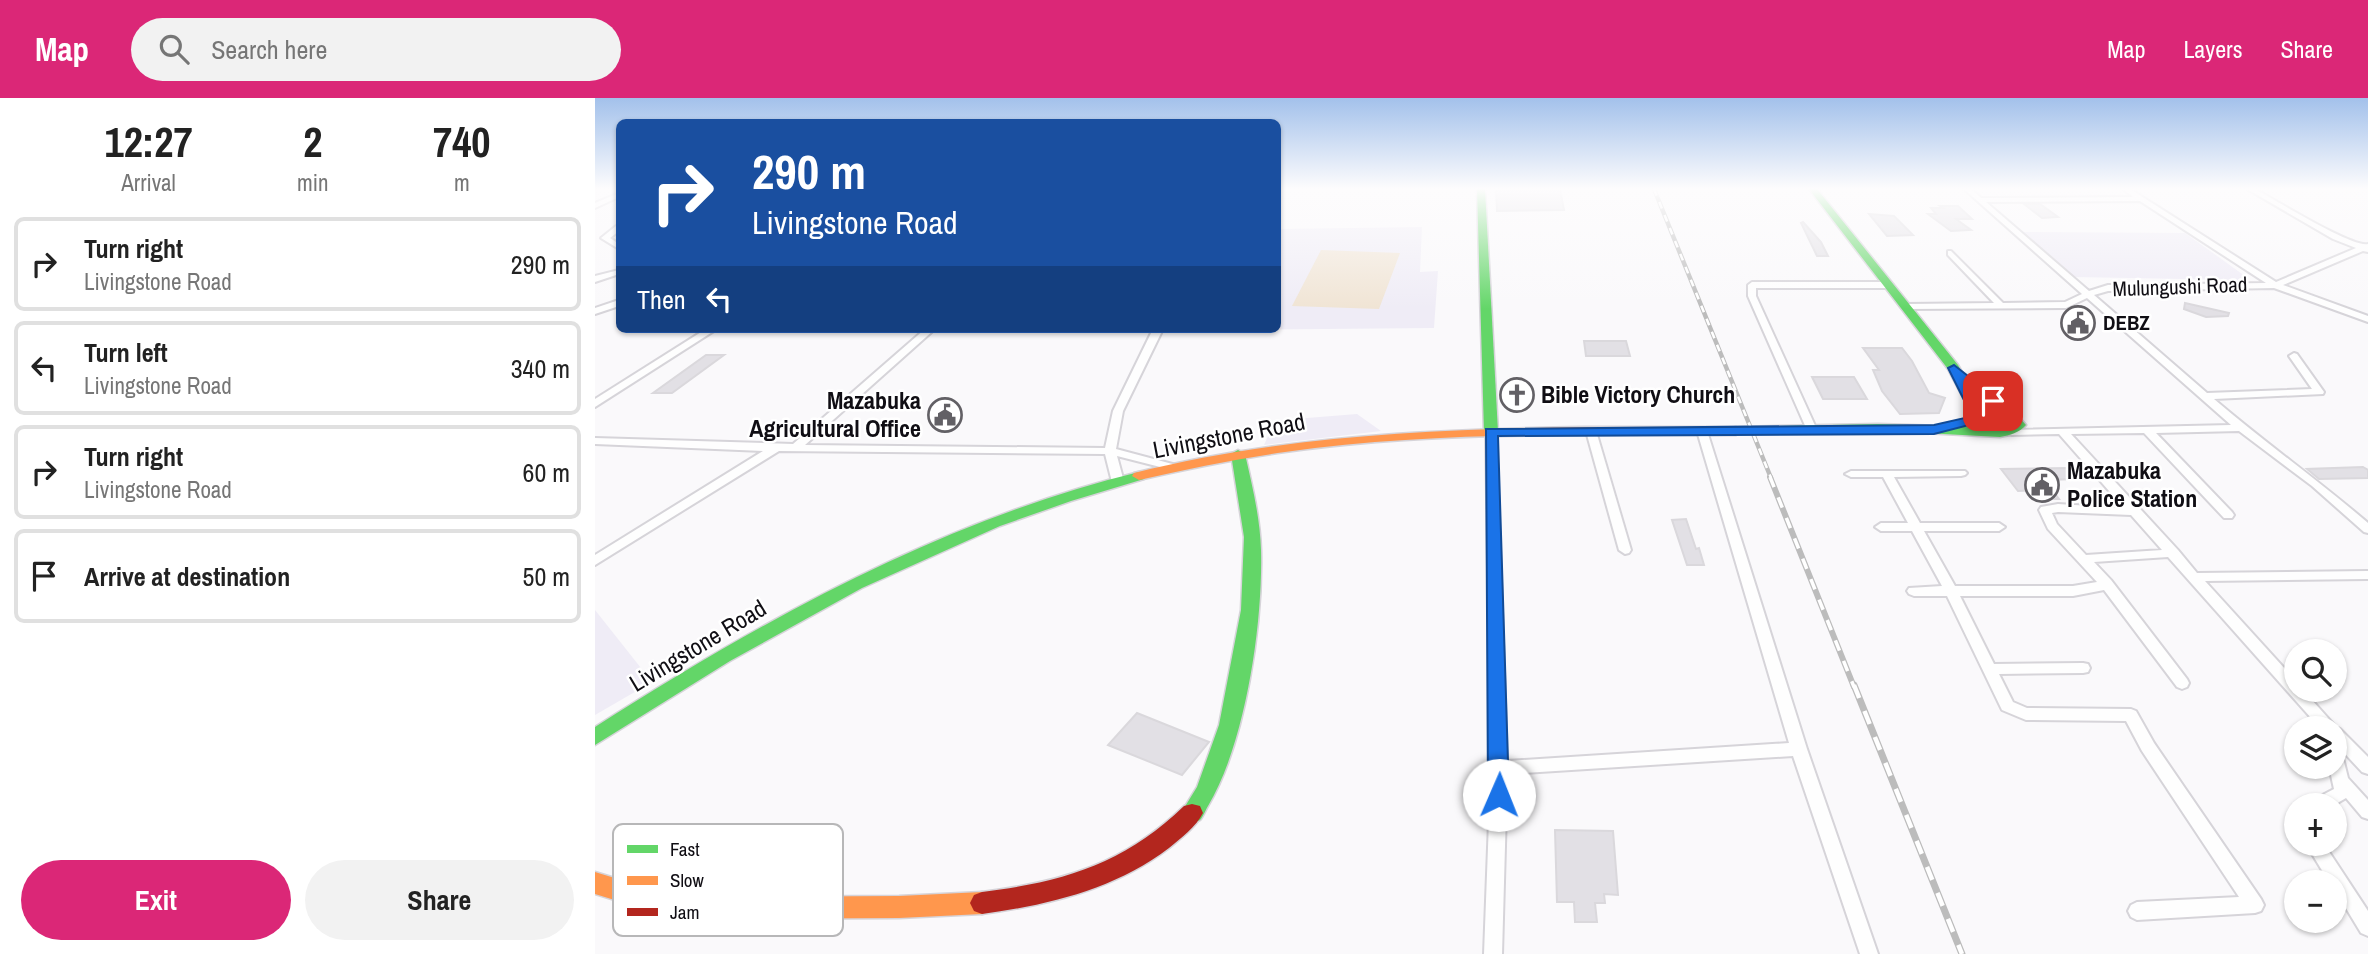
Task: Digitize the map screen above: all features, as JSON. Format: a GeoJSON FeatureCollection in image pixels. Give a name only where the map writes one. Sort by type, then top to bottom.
{"type":"FeatureCollection","features":[{"type":"Feature","properties":{"kind":"main road"},"geometry":{"type":"LineString","coordinates":[[1483,229],[1491,432]]}},
{"type":"Feature","properties":{"kind":"main road"},"geometry":{"type":"LineString","coordinates":[[1845,229],[1954,368],[2014,423]]}},
{"type":"Feature","properties":{"kind":"main road"},"geometry":{"type":"LineString","coordinates":[[1954,368],[1974,415],[1989,431]]}},
{"type":"Feature","properties":{"kind":"main road","name":"Livingstone Road"},"geometry":{"type":"LineString","coordinates":[[1934,429],[1974,415],[1999,411],[2014,423]]}},
{"type":"Feature","properties":{"kind":"main road","name":"Livingstone Road"},"geometry":{"type":"LineString","coordinates":[[595,737],[759,633],[940,543],[1118,482],[1238,454],[1347,439],[1491,432],[1934,429],[1989,431],[2014,423]]}},
{"type":"Feature","properties":{"kind":"main road"},"geometry":{"type":"LineString","coordinates":[[843,906],[989,904],[1038,897],[1093,881],[1128,864],[1164,841],[1187,820],[1204,797],[1222,750],[1239,668],[1252,577],[1252,533],[1238,454]]}},
{"type":"Feature","properties":{"kind":"main road"},"geometry":{"type":"LineString","coordinates":[[595,883],[613,889]]}},
{"type":"Feature","properties":{"kind":"street"},"geometry":{"type":"LineString","coordinates":[[2012,229],[2241,429],[2316,484],[2368,529]]}},
{"type":"Feature","properties":{"kind":"street"},"geometry":{"type":"LineString","coordinates":[[2188,229],[2275,285],[2367,248]]}},
{"type":"Feature","properties":{"kind":"street"},"geometry":{"type":"LineString","coordinates":[[2322,229],[2367,248]]}},
{"type":"Feature","properties":{"kind":"street"},"geometry":{"type":"LineString","coordinates":[[616,230],[605,238],[616,245]]}},
{"type":"Feature","properties":{"kind":"street"},"geometry":{"type":"LineString","coordinates":[[1951,253],[2001,306]]}},
{"type":"Feature","properties":{"kind":"street"},"geometry":{"type":"LineString","coordinates":[[595,279],[616,273]]}},
{"type":"Feature","properties":{"kind":"street"},"geometry":{"type":"LineString","coordinates":[[1812,430],[1752,296],[1752,285],[1889,285]]}},
{"type":"Feature","properties":{"kind":"street","name":"Mulungushi Road"},"geometry":{"type":"LineString","coordinates":[[1906,307],[2066,304],[2093,290],[2108,288],[2275,285],[2368,319]]}},
{"type":"Feature","properties":{"kind":"street"},"geometry":{"type":"LineString","coordinates":[[595,311],[616,304]]}},
{"type":"Feature","properties":{"kind":"street"},"geometry":{"type":"LineString","coordinates":[[595,404],[706,333]]}},
{"type":"Feature","properties":{"kind":"street"},"geometry":{"type":"LineString","coordinates":[[797,446],[925,333]]}},
{"type":"Feature","properties":{"kind":"street"},"geometry":{"type":"LineString","coordinates":[[1118,482],[1110,452],[1118,411],[1156,333]]}},
{"type":"Feature","properties":{"kind":"street"},"geometry":{"type":"LineString","coordinates":[[2203,396],[2319,392],[2294,356]]}},
{"type":"Feature","properties":{"kind":"street"},"geometry":{"type":"LineString","coordinates":[[2014,423],[2058,432],[2241,429]]}},
{"type":"Feature","properties":{"kind":"street"},"geometry":{"type":"LineString","coordinates":[[2147,430],[2228,515]]}},
{"type":"Feature","properties":{"kind":"street"},"geometry":{"type":"LineString","coordinates":[[1591,431],[1625,550]]}},
{"type":"Feature","properties":{"kind":"street"},"geometry":{"type":"LineString","coordinates":[[1702,431],[1799,749],[1869,954]]}},
{"type":"Feature","properties":{"kind":"street"},"geometry":{"type":"LineString","coordinates":[[1491,432],[1499,768],[1493,954]]}},
{"type":"Feature","properties":{"kind":"street"},"geometry":{"type":"LineString","coordinates":[[2058,432],[2174,553],[2318,716]]}},
{"type":"Feature","properties":{"kind":"street"},"geometry":{"type":"LineString","coordinates":[[595,441],[777,447],[1110,452],[1176,468]]}},
{"type":"Feature","properties":{"kind":"street"},"geometry":{"type":"LineString","coordinates":[[595,561],[777,447]]}},
{"type":"Feature","properties":{"kind":"street"},"geometry":{"type":"LineString","coordinates":[[1851,474],[1961,473]]}},
{"type":"Feature","properties":{"kind":"street"},"geometry":{"type":"LineString","coordinates":[[1887,474],[1951,590],[2007,706],[2026,714],[2131,715],[2155,759],[2255,905],[2137,911]]}},
{"type":"Feature","properties":{"kind":"street"},"geometry":{"type":"LineString","coordinates":[[2136,512],[2058,508],[2045,510],[2052,526],[2106,583],[2182,683]]}},
{"type":"Feature","properties":{"kind":"street"},"geometry":{"type":"LineString","coordinates":[[1881,527],[1999,527]]}},
{"type":"Feature","properties":{"kind":"street"},"geometry":{"type":"LineString","coordinates":[[2082,559],[2174,553]]}},
{"type":"Feature","properties":{"kind":"street"},"geometry":{"type":"LineString","coordinates":[[2193,577],[2368,575]]}},
{"type":"Feature","properties":{"kind":"street"},"geometry":{"type":"LineString","coordinates":[[1915,591],[2073,591],[2096,588],[2106,583]]}},
{"type":"Feature","properties":{"kind":"street"},"geometry":{"type":"LineString","coordinates":[[1988,669],[2083,668]]}},
{"type":"Feature","properties":{"kind":"street"},"geometry":{"type":"LineString","coordinates":[[2347,746],[2368,767]]}},
{"type":"Feature","properties":{"kind":"street"},"geometry":{"type":"LineString","coordinates":[[1499,768],[1799,749]]}},
{"type":"Feature","properties":{"kind":"street"},"geometry":{"type":"LineString","coordinates":[[2342,779],[2342,793]]}},
{"type":"Feature","properties":{"kind":"street"},"geometry":{"type":"LineString","coordinates":[[2343,783],[2368,812]]}},
{"type":"Feature","properties":{"kind":"street"},"geometry":{"type":"LineString","coordinates":[[2323,856],[2368,928]]}},
{"type":"Feature","properties":{"kind":"shaded area"},"geometry":{"type":"Polygon","coordinates":[[[1281,229],[1422,229],[1420,272],[1438,271],[1434,328],[1281,329],[1281,229]]]}},
{"type":"Feature","properties":{"kind":"shaded area"},"geometry":{"type":"Polygon","coordinates":[[[2022,232],[2185,233],[2245,276],[2240,280],[2074,277],[2022,232]]]}},
{"type":"Feature","properties":{"kind":"shaded area"},"geometry":{"type":"Polygon","coordinates":[[[1321,250],[1400,253],[1379,309],[1292,306],[1321,250]]]}},
{"type":"Feature","properties":{"kind":"shaded area"},"geometry":{"type":"Polygon","coordinates":[[[1357,414],[1381,431],[1264,445],[1269,434],[1282,420],[1357,414]]]}},
{"type":"Feature","properties":{"kind":"shaded area"},"geometry":{"type":"Polygon","coordinates":[[[595,610],[652,682],[595,715],[595,610]]]}},
{"type":"Feature","properties":{"kind":"building"},"geometry":{"type":"Polygon","coordinates":[[[1804,229],[1809,229],[1821,242],[1828,256],[1817,256],[1804,229]]]}},
{"type":"Feature","properties":{"kind":"building"},"geometry":{"type":"Polygon","coordinates":[[[1881,229],[1907,229],[1913,235],[1887,236],[1881,229]]]}},
{"type":"Feature","properties":{"kind":"building"},"geometry":{"type":"Polygon","coordinates":[[[1948,229],[1971,230],[1951,231],[1948,229]]]}},
{"type":"Feature","properties":{"kind":"building"},"geometry":{"type":"Polygon","coordinates":[[[2185,303],[2229,313],[2228,316],[2206,317],[2184,309],[2185,303]]]}},
{"type":"Feature","properties":{"kind":"building"},"geometry":{"type":"Polygon","coordinates":[[[1584,341],[1626,341],[1630,356],[1586,356],[1584,341]]]}},
{"type":"Feature","properties":{"kind":"building"},"geometry":{"type":"Polygon","coordinates":[[[1863,348],[1902,348],[1929,393],[1945,398],[1939,413],[1900,414],[1882,391],[1873,370],[1879,370],[1863,348]]]}},
{"type":"Feature","properties":{"kind":"building"},"geometry":{"type":"Polygon","coordinates":[[[706,355],[724,355],[672,393],[653,393],[706,355]]]}},
{"type":"Feature","properties":{"kind":"building"},"geometry":{"type":"Polygon","coordinates":[[[1812,377],[1854,377],[1867,399],[1823,399],[1812,377]]]}},
{"type":"Feature","properties":{"kind":"building","name":"Bible Victory Church"},"geometry":{"type":"Polygon","coordinates":[[[1507,388],[1526,388],[1527,401],[1508,401],[1507,388]]]}},
{"type":"Feature","properties":{"kind":"building","name":"Mazabuka Agricultural Office"},"geometry":{"type":"Polygon","coordinates":[[[957,404],[946,424],[933,425],[944,405],[957,404]]]}},
{"type":"Feature","properties":{"kind":"building"},"geometry":{"type":"Polygon","coordinates":[[[2363,467],[2368,470],[2368,478],[2319,479],[2307,469],[2363,467]]]}},
{"type":"Feature","properties":{"kind":"building","name":"Mazabuka Police Station"},"geometry":{"type":"Polygon","coordinates":[[[2071,468],[2078,476],[2072,476],[2075,479],[2044,480],[2059,499],[2047,499],[2040,490],[2018,491],[2001,469],[2071,468]]]}},
{"type":"Feature","properties":{"kind":"building"},"geometry":{"type":"Polygon","coordinates":[[[1686,519],[1704,565],[1687,565],[1672,520],[1686,519]]]}},
{"type":"Feature","properties":{"kind":"building"},"geometry":{"type":"Polygon","coordinates":[[[1137,713],[1209,742],[1182,775],[1108,745],[1137,713]]]}},
{"type":"Feature","properties":{"kind":"building"},"geometry":{"type":"Polygon","coordinates":[[[1555,830],[1613,831],[1618,895],[1604,894],[1605,903],[1595,903],[1597,922],[1575,922],[1574,902],[1557,902],[1555,830]]]}},
{"type":"Feature","properties":{"kind":"railway"},"geometry":{"type":"LineString","coordinates":[[1670,229],[1771,478]]}},
{"type":"Feature","properties":{"kind":"railway"},"geometry":{"type":"LineString","coordinates":[[1770,477],[1854,687]]}},
{"type":"Feature","properties":{"kind":"railway"},"geometry":{"type":"LineString","coordinates":[[1854,685],[1962,954]]}},
{"type":"Feature","properties":{"kind":"traffic: fast"},"geometry":{"type":"LineString","coordinates":[[1483,229],[1491,432]]}},
{"type":"Feature","properties":{"kind":"traffic: fast"},"geometry":{"type":"LineString","coordinates":[[1844,229],[1954,368],[1976,410]]}},
{"type":"Feature","properties":{"kind":"traffic: fast"},"geometry":{"type":"LineString","coordinates":[[1736,431],[1906,428],[2000,433],[2019,425],[1998,411],[1973,412],[1972,420],[1989,431]]}},
{"type":"Feature","properties":{"kind":"traffic: fast"},"geometry":{"type":"LineString","coordinates":[[1192,813],[1206,791],[1229,725],[1250,610],[1253,549],[1238,454]]}},
{"type":"Feature","properties":{"kind":"traffic: fast"},"geometry":{"type":"LineString","coordinates":[[595,737],[723,656],[856,584],[994,523],[1139,476]]}},
{"type":"Feature","properties":{"kind":"traffic: slow"},"geometry":{"type":"LineString","coordinates":[[1139,476],[1213,459],[1361,440],[1510,432],[1736,431]]}},
{"type":"Feature","properties":{"kind":"traffic: slow"},"geometry":{"type":"LineString","coordinates":[[595,883],[613,889]]}},
{"type":"Feature","properties":{"kind":"traffic: slow"},"geometry":{"type":"LineString","coordinates":[[843,907],[982,903]]}},
{"type":"Feature","properties":{"kind":"traffic: jam"},"geometry":{"type":"LineString","coordinates":[[982,903],[1068,887],[1122,866],[1171,834],[1192,813]]}},
{"type":"Feature","properties":{"kind":"place","name":"DEBZ"},"geometry":{"type":"Point","coordinates":[2078,323]}},
{"type":"Feature","properties":{"kind":"place","name":"Bible Victory Church"},"geometry":{"type":"Point","coordinates":[1517,395]}},
{"type":"Feature","properties":{"kind":"place","name":"Mazabuka Agricultural Office"},"geometry":{"type":"Point","coordinates":[945,415]}},
{"type":"Feature","properties":{"kind":"place","name":"Mazabuka Police Station"},"geometry":{"type":"Point","coordinates":[2042,485]}},
{"type":"Feature","properties":{"kind":"route"},"geometry":{"type":"LineString","coordinates":[[1499,795],[1491,432],[1934,429],[1972,420],[1971,415],[1976,410],[1954,368],[1993,401]]}}]}
